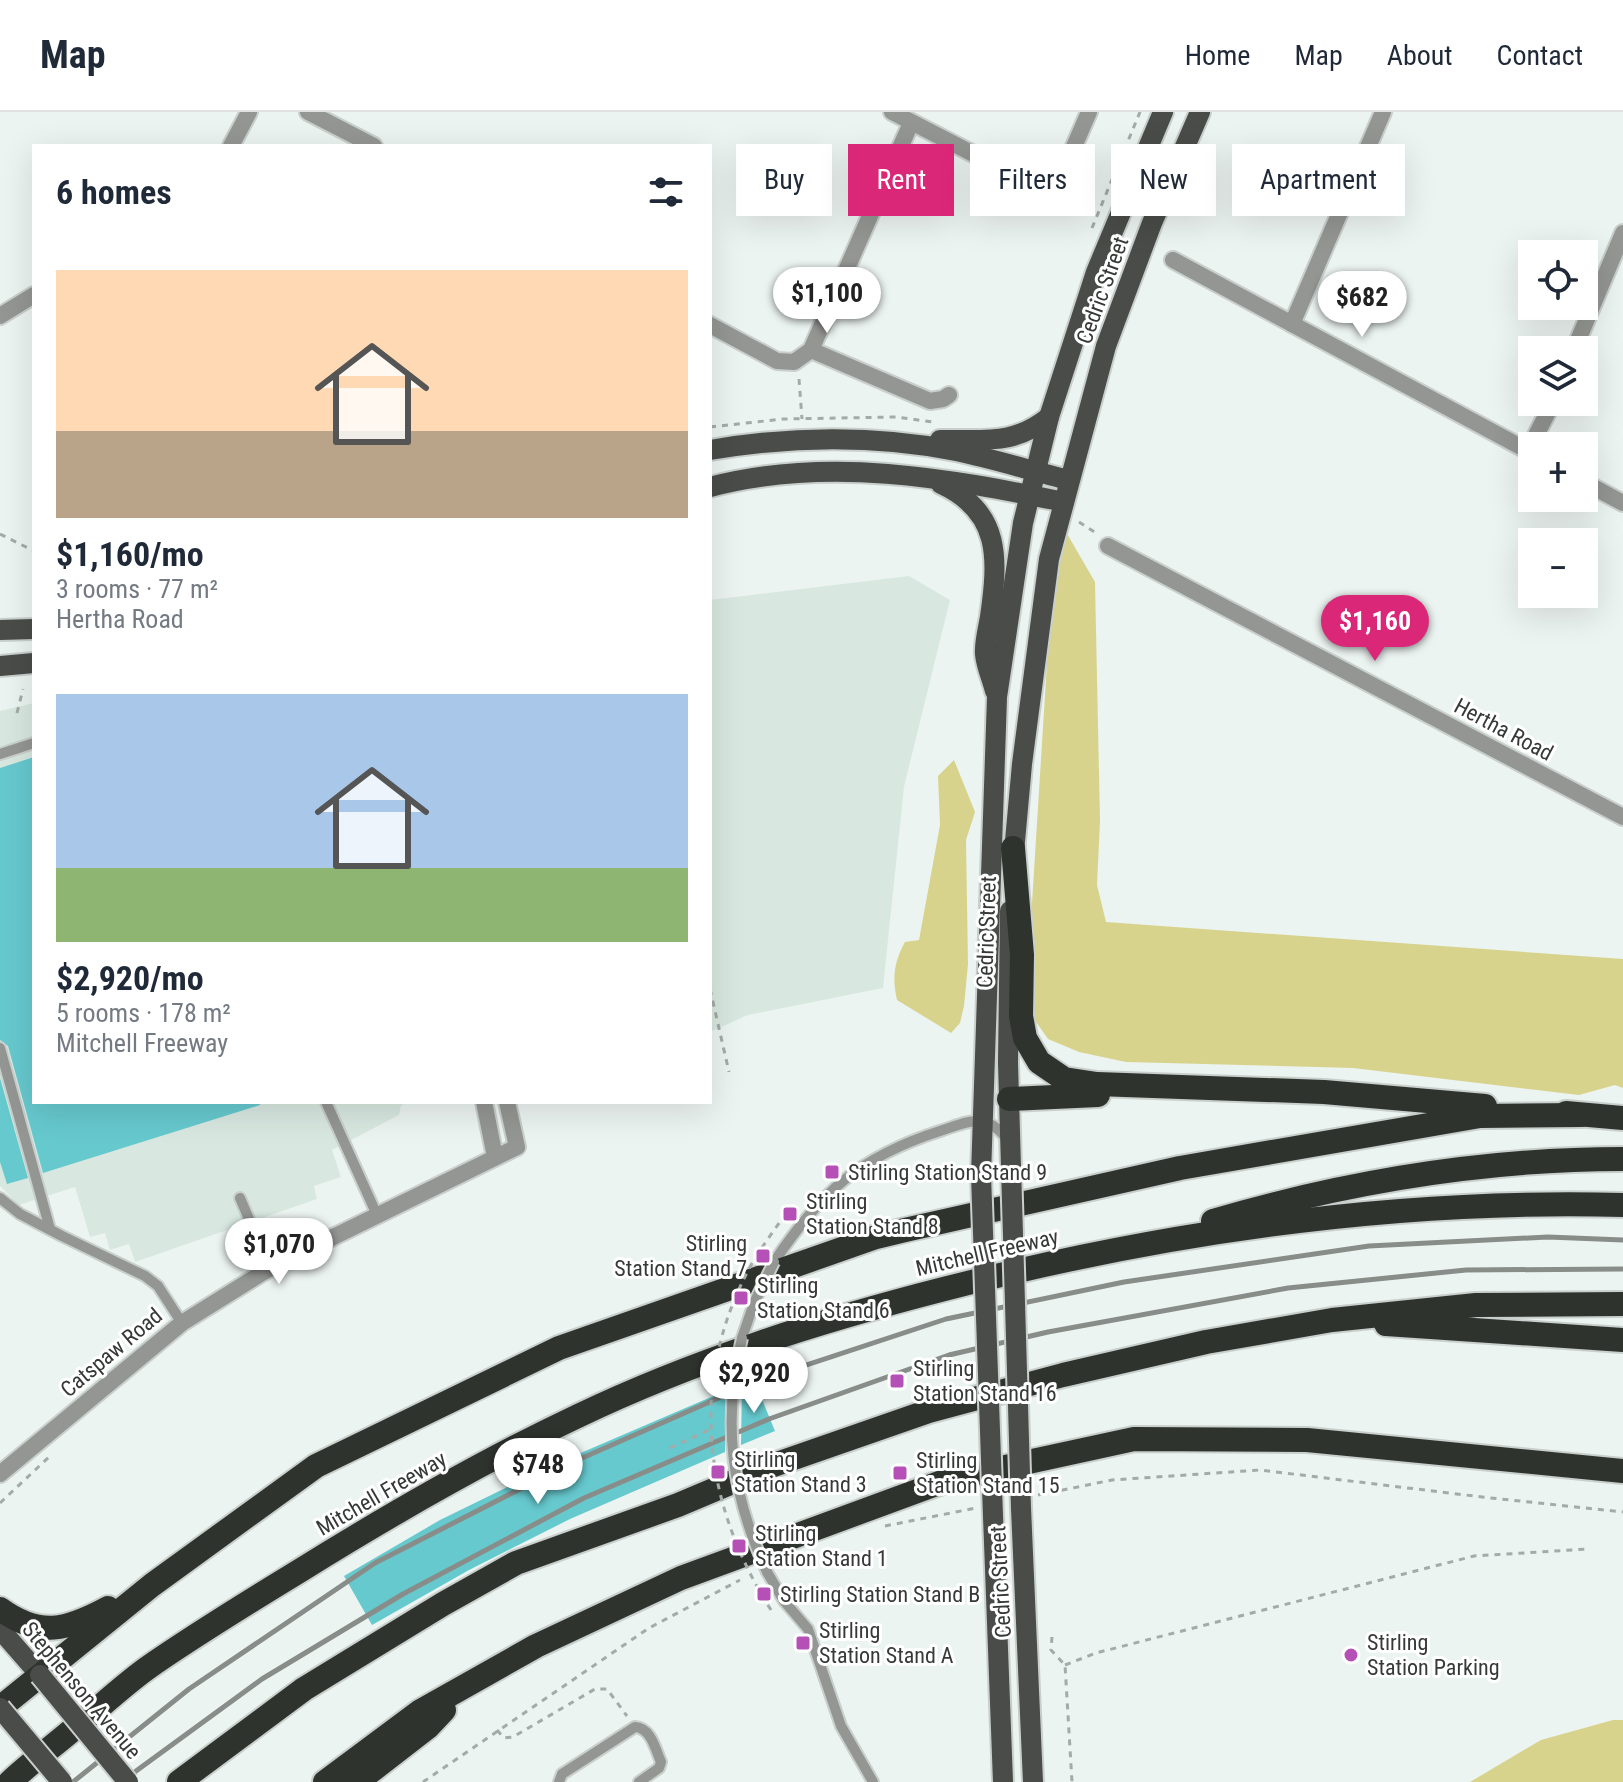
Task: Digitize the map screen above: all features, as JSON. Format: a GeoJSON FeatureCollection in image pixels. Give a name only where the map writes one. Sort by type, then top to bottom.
{"type":"FeatureCollection","features":[{"type":"Feature","properties":{"kind":"highway"},"geometry":{"type":"LineString","coordinates":[[1013,848],[1022,955],[1021,1016],[1025,1038],[1039,1062],[1064,1079],[1097,1084],[1324,1092],[1623,1118]]}},
{"type":"Feature","properties":{"kind":"highway"},"geometry":{"type":"LineString","coordinates":[[1009,1099],[1100,1095],[1148,1086]]}},
{"type":"Feature","properties":{"kind":"highway"},"geometry":{"type":"LineString","coordinates":[[0,1708],[152,1585],[316,1466],[544,1354],[876,1237],[1180,1168],[1480,1116],[1581,1115]]}},
{"type":"Feature","properties":{"kind":"highway"},"geometry":{"type":"LineString","coordinates":[[1130,1245],[1332,1190],[1432,1172],[1623,1159]]}},
{"type":"Feature","properties":{"kind":"highway","name":"Mitchell Freeway"},"geometry":{"type":"LineString","coordinates":[[10,1782],[144,1670],[419,1499],[579,1415],[745,1348],[868,1308],[1130,1245],[1295,1222],[1415,1210],[1515,1204],[1623,1205]]}},
{"type":"Feature","properties":{"kind":"highway"},"geometry":{"type":"LineString","coordinates":[[179,1782],[304,1689],[516,1563],[678,1505],[780,1462],[929,1411],[1192,1345],[1332,1320],[1476,1305],[1623,1304]]}},
{"type":"Feature","properties":{"kind":"highway"},"geometry":{"type":"LineString","coordinates":[[1332,1320],[1623,1340]]}},
{"type":"Feature","properties":{"kind":"highway"},"geometry":{"type":"LineString","coordinates":[[325,1782],[419,1712],[536,1646],[681,1578],[935,1485],[1134,1439],[1307,1440],[1623,1471]]}},
{"type":"Feature","properties":{"kind":"highway"},"geometry":{"type":"LineString","coordinates":[[0,1609],[20,1623],[46,1628],[70,1627],[152,1585]]}},
{"type":"Feature","properties":{"kind":"highway"},"geometry":{"type":"LineString","coordinates":[[357,1782],[428,1727],[477,1678]]}},
{"type":"Feature","properties":{"kind":"main road","name":"Cedric Street"},"geometry":{"type":"LineString","coordinates":[[1003,1782],[978,1114],[997,697],[1029,495],[1049,417],[1096,272],[1163,112]]}},
{"type":"Feature","properties":{"kind":"main road","name":"Cedric Street"},"geometry":{"type":"LineString","coordinates":[[1033,1782],[1009,1099],[1008,956],[1013,848],[1043,588],[1069,480],[1110,333],[1152,223],[1200,112]]}},
{"type":"Feature","properties":{"kind":"main road"},"geometry":{"type":"LineString","coordinates":[[712,450],[751,442],[1010,439],[1031,431],[1049,417]]}},
{"type":"Feature","properties":{"kind":"main road"},"geometry":{"type":"LineString","coordinates":[[869,441],[955,451],[1069,480]]}},
{"type":"Feature","properties":{"kind":"main road"},"geometry":{"type":"LineString","coordinates":[[714,489],[783,474],[923,475],[1064,502]]}},
{"type":"Feature","properties":{"kind":"main road"},"geometry":{"type":"LineString","coordinates":[[923,475],[957,491],[987,523],[995,577],[985,653],[997,697]]}},
{"type":"Feature","properties":{"kind":"main road"},"geometry":{"type":"LineString","coordinates":[[0,630],[32,629]]}},
{"type":"Feature","properties":{"kind":"main road"},"geometry":{"type":"LineString","coordinates":[[0,666],[32,663]]}},
{"type":"Feature","properties":{"kind":"main road","name":"Stephenson Avenue"},"geometry":{"type":"LineString","coordinates":[[0,1629],[128,1782]]}},
{"type":"Feature","properties":{"kind":"main road"},"geometry":{"type":"LineString","coordinates":[[0,1708],[62,1782]]}},
{"type":"Feature","properties":{"kind":"street"},"geometry":{"type":"LineString","coordinates":[[232,144],[249,112]]}},
{"type":"Feature","properties":{"kind":"street"},"geometry":{"type":"LineString","coordinates":[[308,112],[370,144]]}},
{"type":"Feature","properties":{"kind":"street"},"geometry":{"type":"LineString","coordinates":[[892,112],[1053,195],[1089,112]]}},
{"type":"Feature","properties":{"kind":"street"},"geometry":{"type":"LineString","coordinates":[[1292,324],[1383,112]]}},
{"type":"Feature","properties":{"kind":"street"},"geometry":{"type":"LineString","coordinates":[[712,326],[777,361],[794,362],[811,350],[911,123]]}},
{"type":"Feature","properties":{"kind":"street"},"geometry":{"type":"LineString","coordinates":[[1580,336],[1623,233]]}},
{"type":"Feature","properties":{"kind":"street"},"geometry":{"type":"LineString","coordinates":[[1173,260],[1518,446]]}},
{"type":"Feature","properties":{"kind":"street"},"geometry":{"type":"LineString","coordinates":[[0,316],[32,296]]}},
{"type":"Feature","properties":{"kind":"street"},"geometry":{"type":"LineString","coordinates":[[811,350],[930,401],[949,395]]}},
{"type":"Feature","properties":{"kind":"street"},"geometry":{"type":"LineString","coordinates":[[1598,490],[1623,503]]}},
{"type":"Feature","properties":{"kind":"street","name":"Hertha Road"},"geometry":{"type":"LineString","coordinates":[[1108,546],[1623,817]]}},
{"type":"Feature","properties":{"kind":"street"},"geometry":{"type":"LineString","coordinates":[[484,1104],[495,1157]]}},
{"type":"Feature","properties":{"kind":"street","name":"Catspaw Road"},"geometry":{"type":"LineString","coordinates":[[0,1474],[182,1323],[270,1268],[517,1147],[507,1104]]}},
{"type":"Feature","properties":{"kind":"lane"},"geometry":{"type":"LineString","coordinates":[[0,754],[32,744]]}},
{"type":"Feature","properties":{"kind":"lane"},"geometry":{"type":"LineString","coordinates":[[0,1048],[50,1229]]}},
{"type":"Feature","properties":{"kind":"lane"},"geometry":{"type":"LineString","coordinates":[[873,1782],[841,1726],[808,1629],[784,1601],[753,1541],[736,1486],[731,1449],[731,1397],[739,1349],[754,1303],[774,1262],[797,1227],[839,1183],[868,1161],[1009,1099]]}},
{"type":"Feature","properties":{"kind":"lane"},"geometry":{"type":"LineString","coordinates":[[327,1104],[377,1215]]}},
{"type":"Feature","properties":{"kind":"lane"},"geometry":{"type":"LineString","coordinates":[[978,1114],[996,1125],[1008,1140],[1011,1167]]}},
{"type":"Feature","properties":{"kind":"lane"},"geometry":{"type":"LineString","coordinates":[[0,1198],[20,1214],[145,1276],[158,1286],[182,1323]]}},
{"type":"Feature","properties":{"kind":"lane"},"geometry":{"type":"LineString","coordinates":[[240,1198],[270,1268]]}},
{"type":"Feature","properties":{"kind":"lane"},"geometry":{"type":"LineString","coordinates":[[559,1782],[562,1774],[635,1727],[643,1727],[661,1762],[659,1768],[639,1782]]}},
{"type":"Feature","properties":{"kind":"path"},"geometry":{"type":"LineString","coordinates":[[799,378],[802,419]]}},
{"type":"Feature","properties":{"kind":"path"},"geometry":{"type":"LineString","coordinates":[[1076,520],[1091,528],[1108,546]]}},
{"type":"Feature","properties":{"kind":"path"},"geometry":{"type":"LineString","coordinates":[[0,534],[32,550]]}},
{"type":"Feature","properties":{"kind":"path"},"geometry":{"type":"LineString","coordinates":[[17,713],[23,689]]}},
{"type":"Feature","properties":{"kind":"path"},"geometry":{"type":"LineString","coordinates":[[712,998],[729,1072]]}},
{"type":"Feature","properties":{"kind":"path"},"geometry":{"type":"LineString","coordinates":[[670,1448],[711,1429]]}},
{"type":"Feature","properties":{"kind":"path"},"geometry":{"type":"LineString","coordinates":[[0,1503],[56,1451]]}},
{"type":"Feature","properties":{"kind":"path"},"geometry":{"type":"LineString","coordinates":[[1065,1665],[1096,1653],[1474,1556],[1588,1549]]}},
{"type":"Feature","properties":{"kind":"path"},"geometry":{"type":"LineString","coordinates":[[1052,1637],[1051,1650],[1065,1665],[1072,1782]]}},
{"type":"Feature","properties":{"kind":"path"},"geometry":{"type":"LineString","coordinates":[[497,1730],[504,1738],[513,1737],[595,1689],[607,1689],[635,1727]]}},
{"type":"Feature","properties":{"kind":"shaded area"},"geometry":{"type":"Polygon","coordinates":[[[1066,532],[1095,582],[1100,821],[1097,885],[1106,922],[1623,959],[1623,1088],[1615,1085],[1579,1095],[1353,1068],[1126,1062],[1079,1052],[1048,1039],[1034,1019],[1031,919],[1050,615],[1066,532]]]}},
{"type":"Feature","properties":{"kind":"shaded area"},"geometry":{"type":"Polygon","coordinates":[[[909,576],[950,600],[904,787],[883,988],[748,1015],[712,1031],[712,600],[909,576]]]}},
{"type":"Feature","properties":{"kind":"shaded area"},"geometry":{"type":"Polygon","coordinates":[[[32,703],[32,1104],[403,1104],[399,1115],[332,1150],[341,1177],[314,1186],[317,1199],[135,1262],[129,1244],[110,1250],[105,1233],[90,1237],[75,1187],[19,1205],[0,1186],[0,711],[32,703]]]}},
{"type":"Feature","properties":{"kind":"shaded area"},"geometry":{"type":"Polygon","coordinates":[[[954,760],[975,812],[966,840],[968,964],[964,1006],[960,1023],[951,1033],[897,1000],[894,977],[898,956],[905,942],[919,940],[940,825],[938,776],[954,760]]]}},
{"type":"Feature","properties":{"kind":"shaded area"},"geometry":{"type":"Polygon","coordinates":[[[1623,1720],[1623,1782],[1470,1782],[1541,1740],[1623,1720]]]}},
{"type":"Feature","properties":{"kind":"building"},"geometry":{"type":"Polygon","coordinates":[[[32,758],[32,1104],[260,1105],[43,1173],[8,1046],[0,1040],[0,768],[32,758]]]}},
{"type":"Feature","properties":{"kind":"building"},"geometry":{"type":"Polygon","coordinates":[[[0,1078],[28,1178],[7,1184],[0,1162],[0,1078]]]}},
{"type":"Feature","properties":{"kind":"building"},"geometry":{"type":"Polygon","coordinates":[[[754,1380],[775,1431],[741,1445],[742,1384],[754,1380]]]}},
{"type":"Feature","properties":{"kind":"building"},"geometry":{"type":"Polygon","coordinates":[[[725,1391],[725,1452],[570,1519],[469,1570],[372,1625],[344,1576],[440,1520],[548,1467],[725,1391]]]}},
{"type":"Feature","properties":{"kind":"railway"},"geometry":{"type":"LineString","coordinates":[[73,1782],[189,1689],[375,1563],[573,1462],[755,1382],[946,1319],[1124,1282],[1369,1246],[1548,1237],[1623,1240]]}},
{"type":"Feature","properties":{"kind":"railway"},"geometry":{"type":"LineString","coordinates":[[121,1782],[262,1679],[403,1594],[584,1498],[769,1419],[949,1355],[1048,1332],[1288,1288],[1466,1270],[1623,1269]]}},
{"type":"Feature","properties":{"kind":"place","name":"Stirling Station Stand 9"},"geometry":{"type":"Point","coordinates":[832,1172]}},
{"type":"Feature","properties":{"kind":"place","name":"Stirling Station Stand 8"},"geometry":{"type":"Point","coordinates":[790,1214]}},
{"type":"Feature","properties":{"kind":"place","name":"Stirling Station Stand 7"},"geometry":{"type":"Point","coordinates":[763,1256]}},
{"type":"Feature","properties":{"kind":"place","name":"Stirling Station Stand 6"},"geometry":{"type":"Point","coordinates":[741,1298]}},
{"type":"Feature","properties":{"kind":"place","name":"Stirling Station Stand 16"},"geometry":{"type":"Point","coordinates":[897,1381]}},
{"type":"Feature","properties":{"kind":"place","name":"Stirling Station Stand 3"},"geometry":{"type":"Point","coordinates":[718,1472]}},
{"type":"Feature","properties":{"kind":"place","name":"Stirling Station Stand 15"},"geometry":{"type":"Point","coordinates":[900,1473]}},
{"type":"Feature","properties":{"kind":"place","name":"Stirling Station Stand 1"},"geometry":{"type":"Point","coordinates":[739,1546]}},
{"type":"Feature","properties":{"kind":"place","name":"Stirling Station Stand B"},"geometry":{"type":"Point","coordinates":[764,1594]}},
{"type":"Feature","properties":{"kind":"place","name":"Stirling Station Stand A"},"geometry":{"type":"Point","coordinates":[803,1643]}},
{"type":"Feature","properties":{"kind":"place","name":"Stirling Station Parking"},"geometry":{"type":"Point","coordinates":[1351,1655]}}]}
